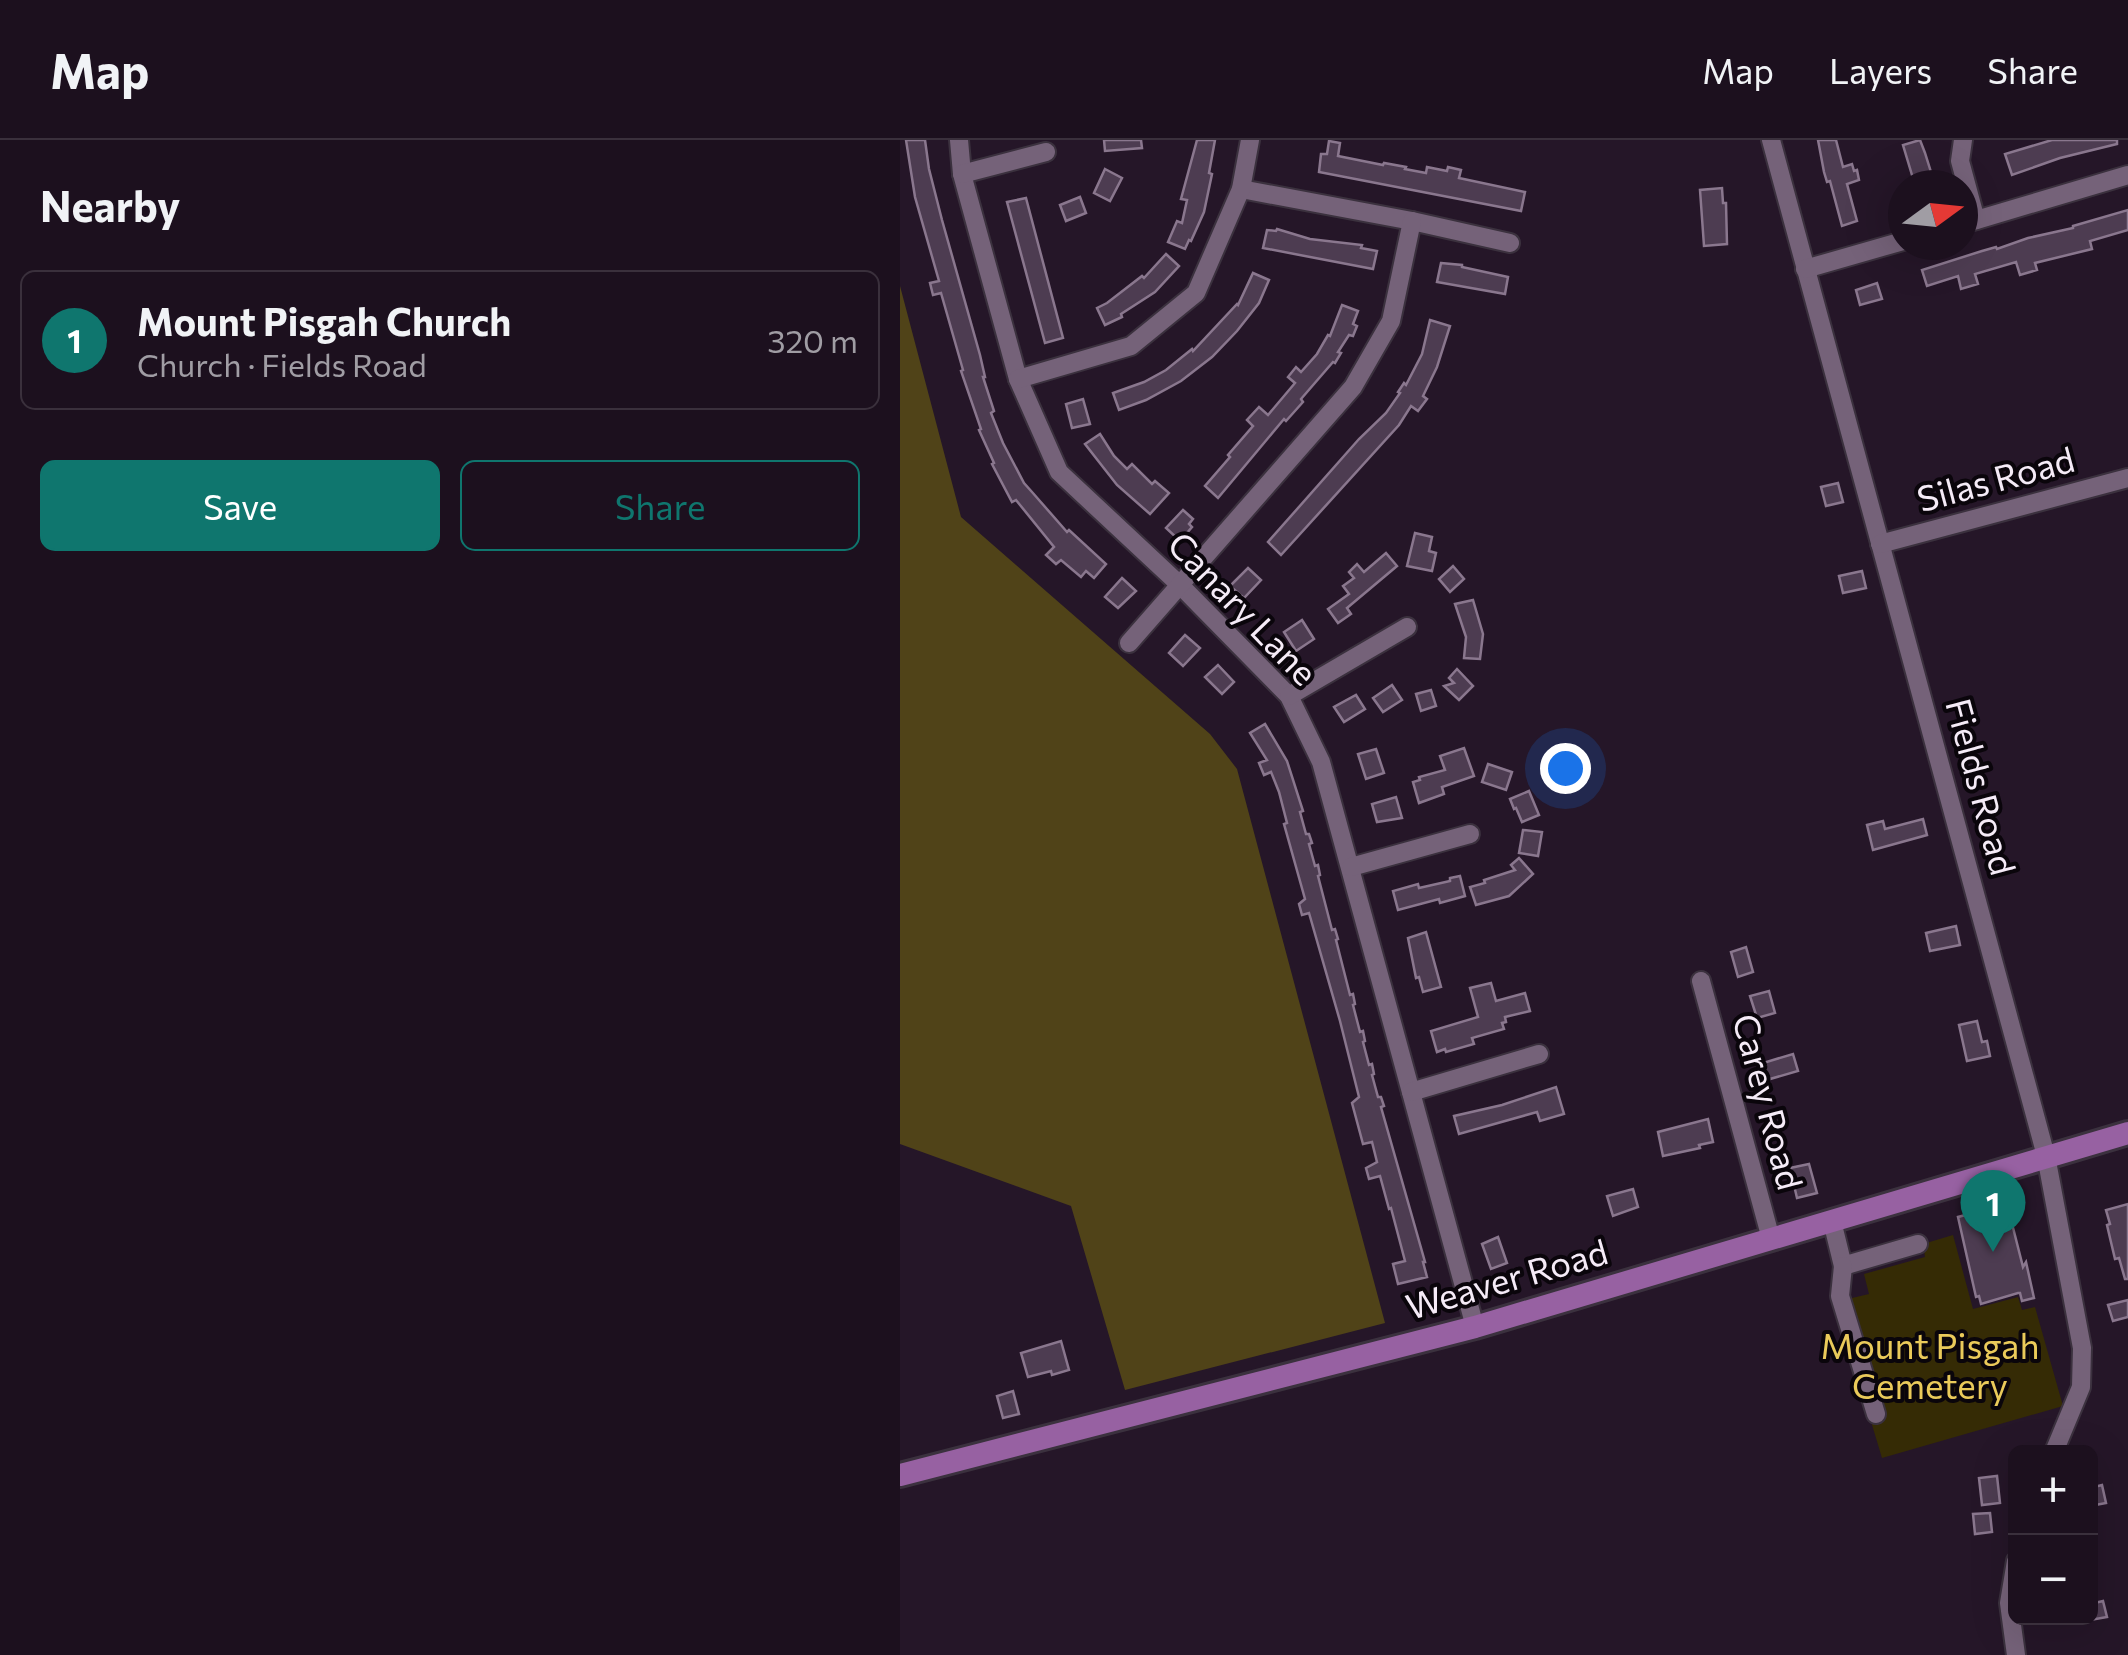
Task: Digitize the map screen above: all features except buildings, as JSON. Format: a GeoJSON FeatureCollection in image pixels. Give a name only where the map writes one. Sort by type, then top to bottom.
{"type":"FeatureCollection","features":[{"type":"Feature","properties":{"kind":"main road","name":"Weaver Road"},"geometry":{"type":"LineString","coordinates":[[900,1475],[1475,1327],[2128,1133]]}},
{"type":"Feature","properties":{"kind":"street","name":"Canary Lane"},"geometry":{"type":"LineString","coordinates":[[959,140],[962,174],[1018,379],[1058,472],[1180,586],[1289,696],[1322,762],[1475,1327]]}},
{"type":"Feature","properties":{"kind":"street"},"geometry":{"type":"LineString","coordinates":[[1018,379],[1131,346],[1196,293],[1241,189],[1250,140]]}},
{"type":"Feature","properties":{"kind":"street","name":"Fields Road"},"geometry":{"type":"LineString","coordinates":[[1770,140],[2046,1156],[2082,1348],[2081,1387],[2057,1445]]}},
{"type":"Feature","properties":{"kind":"street"},"geometry":{"type":"LineString","coordinates":[[1961,170],[1963,140]]}},
{"type":"Feature","properties":{"kind":"street"},"geometry":{"type":"LineString","coordinates":[[962,174],[1046,152]]}},
{"type":"Feature","properties":{"kind":"street"},"geometry":{"type":"LineString","coordinates":[[1978,219],[2128,175]]}},
{"type":"Feature","properties":{"kind":"street"},"geometry":{"type":"LineString","coordinates":[[1241,189],[1510,243]]}},
{"type":"Feature","properties":{"kind":"street"},"geometry":{"type":"LineString","coordinates":[[1130,644],[1353,387],[1391,321],[1412,221]]}},
{"type":"Feature","properties":{"kind":"street"},"geometry":{"type":"LineString","coordinates":[[1806,268],[1888,245]]}},
{"type":"Feature","properties":{"kind":"street","name":"Silas Road"},"geometry":{"type":"LineString","coordinates":[[1880,544],[2128,478]]}},
{"type":"Feature","properties":{"kind":"street"},"geometry":{"type":"LineString","coordinates":[[1289,696],[1406,627]]}},
{"type":"Feature","properties":{"kind":"street"},"geometry":{"type":"LineString","coordinates":[[1351,867],[1470,834]]}},
{"type":"Feature","properties":{"kind":"street","name":"Carey Road"},"geometry":{"type":"LineString","coordinates":[[1701,981],[1771,1240]]}},
{"type":"Feature","properties":{"kind":"street"},"geometry":{"type":"LineString","coordinates":[[1411,1092],[1540,1054]]}},
{"type":"Feature","properties":{"kind":"street"},"geometry":{"type":"LineString","coordinates":[[1832,1221],[1842,1266],[1840,1296],[1876,1414]]}},
{"type":"Feature","properties":{"kind":"street"},"geometry":{"type":"LineString","coordinates":[[1842,1266],[1918,1244]]}},
{"type":"Feature","properties":{"kind":"street"},"geometry":{"type":"LineString","coordinates":[[2012,1625],[2016,1655]]}},
{"type":"Feature","properties":{"kind":"green space","name":"Mount Pisgah Cemetery"},"geometry":{"type":"Polygon","coordinates":[[[1953,1235],[1973,1309],[2018,1297],[2022,1310],[2035,1307],[2063,1406],[1882,1458],[1835,1302],[1869,1294],[1864,1274],[1925,1257],[1923,1244],[1953,1235]]]}},
{"type":"Feature","properties":{"kind":"shaded area"},"geometry":{"type":"Polygon","coordinates":[[[900,286],[961,517],[1210,734],[1237,769],[1385,1323],[1125,1390],[1071,1206],[900,1144],[900,286]]]}},
{"type":"Feature","properties":{"kind":"place","name":"Mount Pisgah Church"},"geometry":{"type":"Point","coordinates":[1993,1252]}}]}
